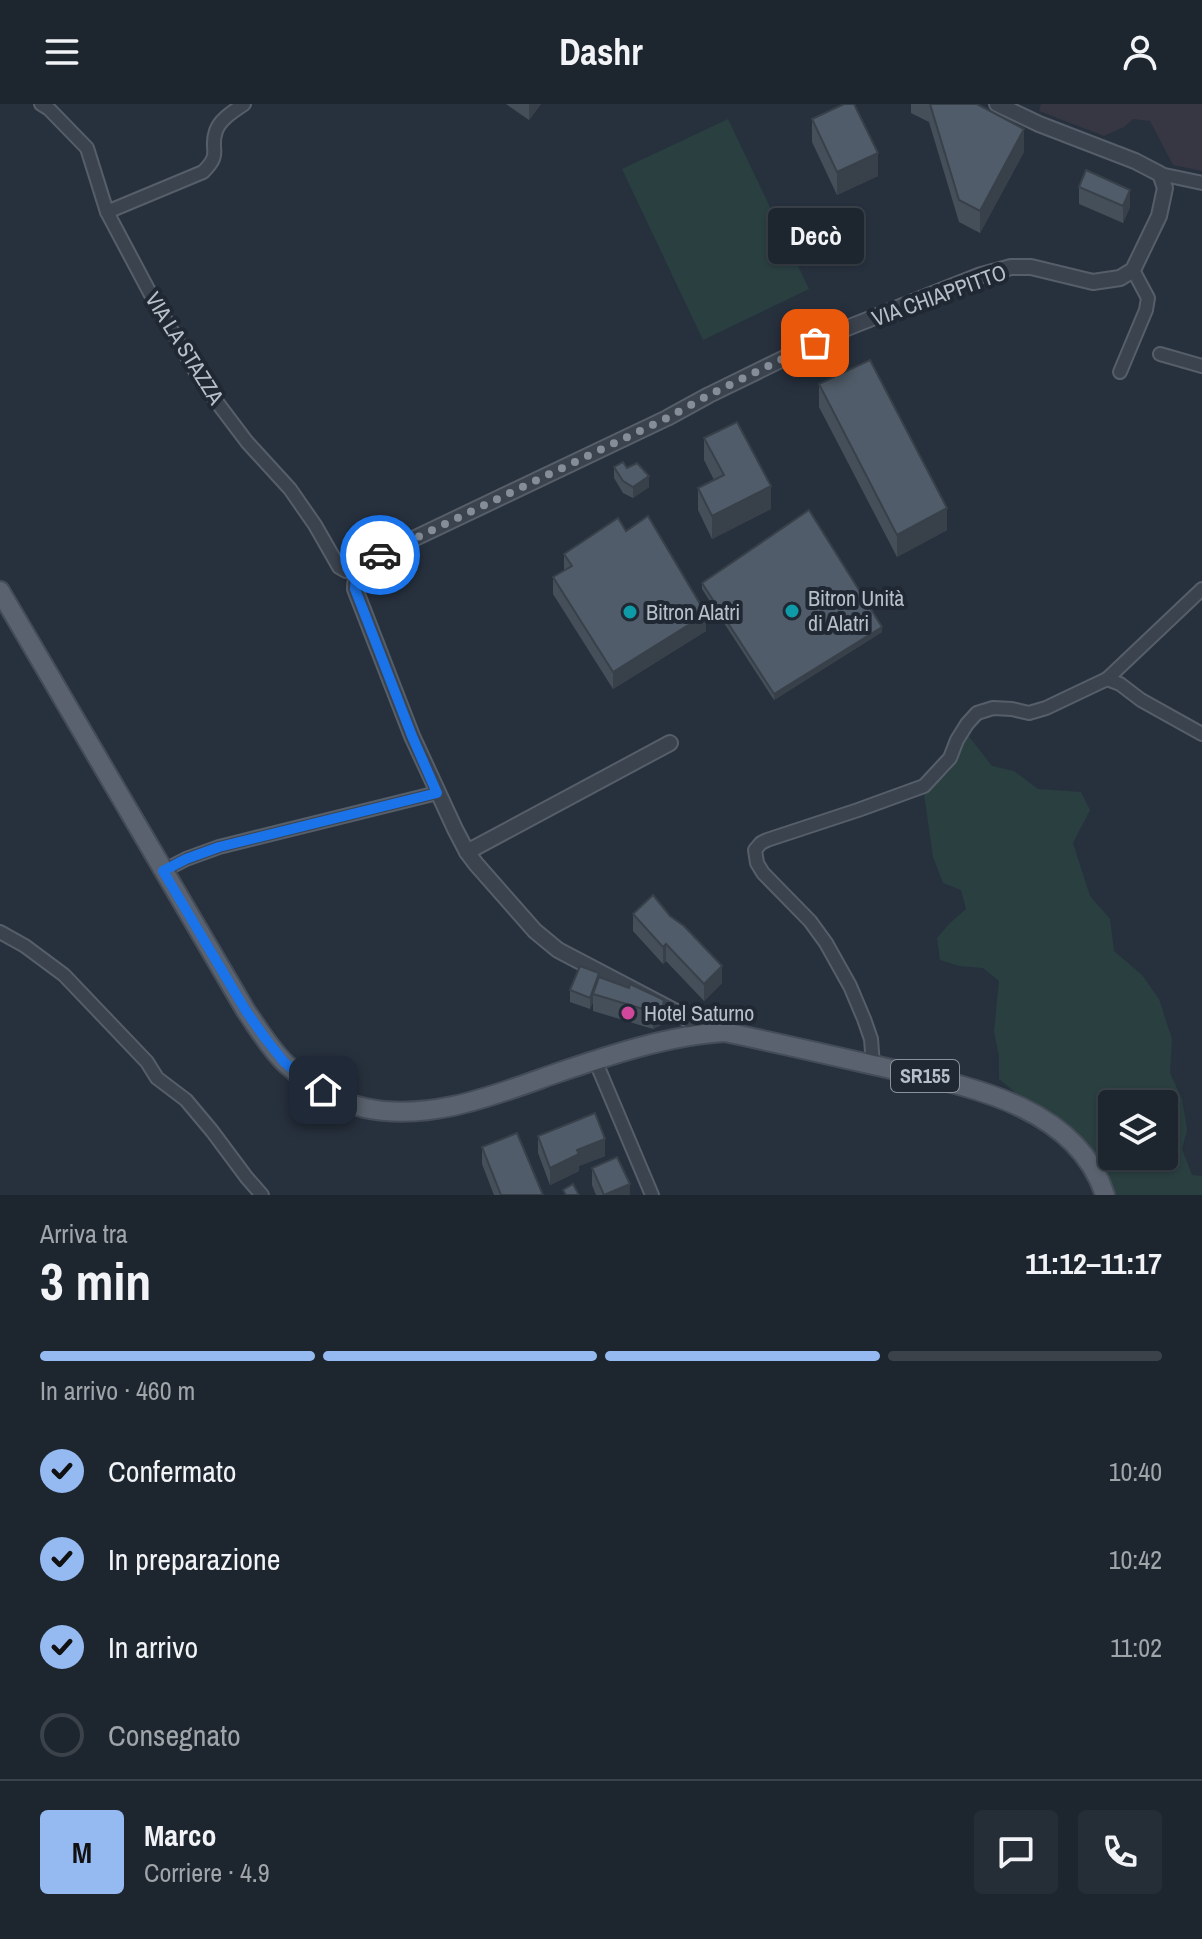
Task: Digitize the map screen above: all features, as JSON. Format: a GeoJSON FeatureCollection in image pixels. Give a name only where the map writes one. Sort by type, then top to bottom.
{"type":"FeatureCollection","features":[{"type":"Feature","properties":{"kind":"main road","name":"SR155"},"geometry":{"type":"LineString","coordinates":[[0,591],[246,1011],[284,1062],[308,1082],[337,1099],[364,1108],[391,1112],[456,1106],[595,1060],[703,1033],[725,1032],[915,1073],[1010,1102],[1046,1120],[1073,1142],[1090,1161],[1105,1195]]}},
{"type":"Feature","properties":{"kind":"street","name":"VIA LA STAZZA"},"geometry":{"type":"LineString","coordinates":[[41,104],[67,125],[87,148],[107,212],[201,381],[247,442],[290,489],[339,567],[346,571],[358,571]]}},
{"type":"Feature","properties":{"kind":"street"},"geometry":{"type":"LineString","coordinates":[[107,212],[203,172],[212,163],[216,129],[244,104]]}},
{"type":"Feature","properties":{"kind":"street"},"geometry":{"type":"LineString","coordinates":[[997,104],[1160,174],[1202,183]]}},
{"type":"Feature","properties":{"kind":"street"},"geometry":{"type":"LineString","coordinates":[[1120,372],[1146,310],[1148,298],[1133,270],[1159,216],[1165,188],[1160,174]]}},
{"type":"Feature","properties":{"kind":"street","name":"VIA CHIAPPITTO"},"geometry":{"type":"LineString","coordinates":[[358,571],[367,561],[667,418],[842,330],[978,276],[1011,267],[1031,267],[1093,282],[1120,278],[1133,270]]}},
{"type":"Feature","properties":{"kind":"street"},"geometry":{"type":"LineString","coordinates":[[1160,354],[1202,366]]}},
{"type":"Feature","properties":{"kind":"street"},"geometry":{"type":"LineString","coordinates":[[358,571],[355,589],[412,736],[467,852],[535,931],[558,950],[680,1014],[703,1033]]}},
{"type":"Feature","properties":{"kind":"street"},"geometry":{"type":"LineString","coordinates":[[873,1065],[871,1039],[850,986],[810,921],[763,873],[755,850],[767,840],[924,786],[950,758],[957,740],[977,713],[993,708],[1029,713],[1107,679],[1202,589]]}},
{"type":"Feature","properties":{"kind":"street"},"geometry":{"type":"LineString","coordinates":[[1107,679],[1202,734]]}},
{"type":"Feature","properties":{"kind":"street"},"geometry":{"type":"LineString","coordinates":[[467,852],[670,743]]}},
{"type":"Feature","properties":{"kind":"street"},"geometry":{"type":"LineString","coordinates":[[163,871],[219,847],[437,793]]}},
{"type":"Feature","properties":{"kind":"street"},"geometry":{"type":"LineString","coordinates":[[0,932],[64,975],[147,1062],[157,1078],[186,1100],[262,1195]]}},
{"type":"Feature","properties":{"kind":"street"},"geometry":{"type":"LineString","coordinates":[[595,1060],[652,1195]]}},
{"type":"Feature","properties":{"kind":"shaded area"},"geometry":{"type":"Polygon","coordinates":[[[1041,104],[1202,104],[1202,171],[1173,165],[1150,121],[1133,119],[1104,136],[1039,111],[1041,104]]]}},
{"type":"Feature","properties":{"kind":"green space"},"geometry":{"type":"Polygon","coordinates":[[[728,119],[809,289],[703,340],[622,169],[728,119]]]}},
{"type":"Feature","properties":{"kind":"green space"},"geometry":{"type":"Polygon","coordinates":[[[967,734],[992,766],[1014,771],[1038,789],[1081,792],[1090,810],[1073,843],[1090,896],[1110,919],[1114,951],[1142,975],[1159,999],[1172,1039],[1170,1073],[1178,1090],[1098,1090],[1098,1170],[1178,1170],[1178,1090],[1187,1130],[1182,1149],[1192,1175],[1202,1176],[1202,1195],[1111,1195],[1028,1103],[999,1079],[999,1056],[994,1032],[999,981],[983,968],[959,966],[940,960],[937,938],[966,909],[961,890],[943,883],[933,857],[924,794],[949,772],[967,734]]]}},
{"type":"Feature","properties":{"kind":"building"},"geometry":{"type":"Polygon","coordinates":[[[844,104],[854,104],[878,153],[837,172],[812,119],[844,104]]]}},
{"type":"Feature","properties":{"kind":"building"},"geometry":{"type":"Polygon","coordinates":[[[930,104],[977,104],[1024,129],[980,211],[959,200],[930,104]]]}},
{"type":"Feature","properties":{"kind":"building"},"geometry":{"type":"Polygon","coordinates":[[[1086,170],[1130,190],[1123,206],[1079,187],[1086,170]]]}},
{"type":"Feature","properties":{"kind":"building"},"geometry":{"type":"Polygon","coordinates":[[[870,360],[947,508],[897,535],[819,384],[870,360]]]}},
{"type":"Feature","properties":{"kind":"building"},"geometry":{"type":"Polygon","coordinates":[[[737,422],[771,486],[712,516],[698,488],[724,475],[704,438],[737,422]]]}},
{"type":"Feature","properties":{"kind":"building"},"geometry":{"type":"Polygon","coordinates":[[[623,462],[627,468],[637,463],[649,476],[633,487],[623,481],[614,467],[623,462]]]}},
{"type":"Feature","properties":{"kind":"building","name":"Bitron Unità di Alatri"},"geometry":{"type":"Polygon","coordinates":[[[809,510],[882,627],[774,694],[702,583],[809,510]]]}},
{"type":"Feature","properties":{"kind":"building","name":"Bitron Alatri"},"geometry":{"type":"Polygon","coordinates":[[[648,516],[706,614],[613,672],[553,577],[572,566],[564,554],[618,518],[626,531],[648,516]]]}},
{"type":"Feature","properties":{"kind":"building"},"geometry":{"type":"Polygon","coordinates":[[[653,895],[670,916],[684,926],[722,966],[704,984],[666,944],[663,947],[633,914],[653,895]]]}},
{"type":"Feature","properties":{"kind":"building"},"geometry":{"type":"Polygon","coordinates":[[[580,966],[599,973],[590,998],[570,990],[580,966]]]}},
{"type":"Feature","properties":{"kind":"building"},"geometry":{"type":"Polygon","coordinates":[[[599,977],[629,988],[630,984],[660,998],[664,1000],[663,1007],[653,1012],[593,994],[599,977]]]}},
{"type":"Feature","properties":{"kind":"building"},"geometry":{"type":"Polygon","coordinates":[[[595,1113],[605,1139],[577,1150],[579,1154],[550,1168],[538,1136],[595,1113]]]}},
{"type":"Feature","properties":{"kind":"building"},"geometry":{"type":"Polygon","coordinates":[[[517,1133],[543,1195],[501,1195],[482,1147],[517,1133]]]}},
{"type":"Feature","properties":{"kind":"building"},"geometry":{"type":"Polygon","coordinates":[[[617,1157],[630,1184],[604,1195],[592,1168],[617,1157]]]}},
{"type":"Feature","properties":{"kind":"building"},"geometry":{"type":"Polygon","coordinates":[[[573,1184],[579,1195],[566,1195],[563,1190],[573,1184]]]}},
{"type":"Feature","properties":{"kind":"way so far"},"geometry":{"type":"LineString","coordinates":[[380,555],[667,418],[815,343]]}},
{"type":"Feature","properties":{"kind":"place","name":"Decò"},"geometry":{"type":"Point","coordinates":[815,343]}},
{"type":"Feature","properties":{"kind":"place","name":"Bitron Unità di Alatri"},"geometry":{"type":"Point","coordinates":[792,611]}},
{"type":"Feature","properties":{"kind":"place","name":"Bitron Alatri"},"geometry":{"type":"Point","coordinates":[630,612]}},
{"type":"Feature","properties":{"kind":"place","name":"Hotel Saturno"},"geometry":{"type":"Point","coordinates":[628,1013]}},
{"type":"Feature","properties":{"kind":"route"},"geometry":{"type":"LineString","coordinates":[[323,1090],[284,1062],[265,1038],[163,871],[219,847],[437,793],[355,589],[358,571],[367,561],[380,555]]}}]}
